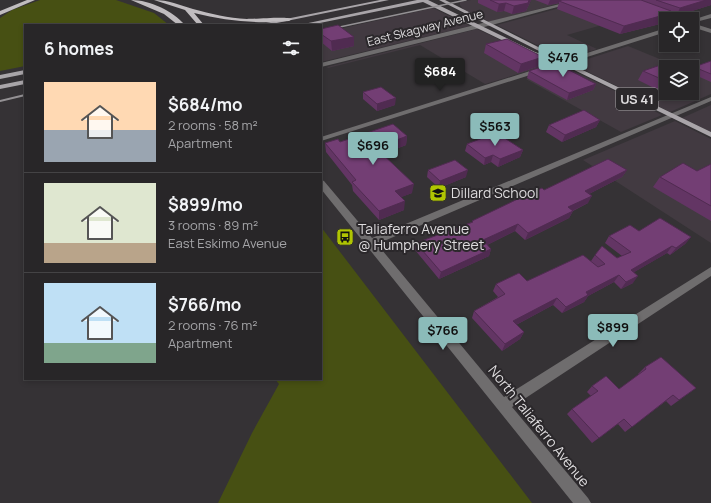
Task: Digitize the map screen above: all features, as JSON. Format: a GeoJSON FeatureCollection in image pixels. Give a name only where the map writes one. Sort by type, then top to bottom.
{"type":"FeatureCollection","features":[{"type":"Feature","properties":{"kind":"highway"},"geometry":{"type":"LineString","coordinates":[[0,13],[32,0]]}},
{"type":"Feature","properties":{"kind":"highway"},"geometry":{"type":"LineString","coordinates":[[134,0],[167,12],[181,24]]}},
{"type":"Feature","properties":{"kind":"highway"},"geometry":{"type":"LineString","coordinates":[[157,0],[188,10],[236,21],[270,21],[289,19]]}},
{"type":"Feature","properties":{"kind":"highway"},"geometry":{"type":"LineString","coordinates":[[188,10],[200,24]]}},
{"type":"Feature","properties":{"kind":"main road"},"geometry":{"type":"LineString","coordinates":[[264,24],[387,0]]}},
{"type":"Feature","properties":{"kind":"main road"},"geometry":{"type":"LineString","coordinates":[[307,24],[424,0]]}},
{"type":"Feature","properties":{"kind":"main road","name":"US 41"},"geometry":{"type":"LineString","coordinates":[[424,0],[533,53],[564,63]]}},
{"type":"Feature","properties":{"kind":"main road","name":"US 41"},"geometry":{"type":"LineString","coordinates":[[441,0],[542,50],[564,63],[711,135]]}},
{"type":"Feature","properties":{"kind":"main road"},"geometry":{"type":"LineString","coordinates":[[455,0],[459,9]]}},
{"type":"Feature","properties":{"kind":"main road"},"geometry":{"type":"LineString","coordinates":[[0,77],[24,72]]}},
{"type":"Feature","properties":{"kind":"main road"},"geometry":{"type":"LineString","coordinates":[[0,87],[24,82]]}},
{"type":"Feature","properties":{"kind":"street","name":"East Skagway Avenue"},"geometry":{"type":"LineString","coordinates":[[322,65],[490,24],[581,0]]}},
{"type":"Feature","properties":{"kind":"street"},"geometry":{"type":"LineString","coordinates":[[649,10],[659,13]]}},
{"type":"Feature","properties":{"kind":"street"},"geometry":{"type":"LineString","coordinates":[[699,20],[711,16]]}},
{"type":"Feature","properties":{"kind":"street"},"geometry":{"type":"LineString","coordinates":[[699,26],[711,31]]}},
{"type":"Feature","properties":{"kind":"street"},"geometry":{"type":"LineString","coordinates":[[322,139],[659,32]]}},
{"type":"Feature","properties":{"kind":"street"},"geometry":{"type":"LineString","coordinates":[[370,243],[711,99]]}},
{"type":"Feature","properties":{"kind":"street","name":"North Taliaferro Avenue"},"geometry":{"type":"LineString","coordinates":[[322,184],[582,503]]}},
{"type":"Feature","properties":{"kind":"street"},"geometry":{"type":"LineString","coordinates":[[503,405],[711,271]]}},
{"type":"Feature","properties":{"kind":"shaded area"},"geometry":{"type":"Polygon","coordinates":[[[471,0],[572,0],[490,22],[463,9],[460,5],[460,2],[471,0]]]}},
{"type":"Feature","properties":{"kind":"shaded area"},"geometry":{"type":"Polygon","coordinates":[[[589,0],[637,15],[567,35],[597,49],[563,60],[545,49],[497,25],[589,0]]]}},
{"type":"Feature","properties":{"kind":"shaded area"},"geometry":{"type":"Polygon","coordinates":[[[433,8],[470,26],[322,62],[322,33],[433,8]]]}},
{"type":"Feature","properties":{"kind":"shaded area"},"geometry":{"type":"Polygon","coordinates":[[[477,29],[530,54],[555,63],[485,84],[420,45],[328,68],[327,67],[477,29]]]}},
{"type":"Feature","properties":{"kind":"shaded area"},"geometry":{"type":"Polygon","coordinates":[[[628,46],[662,60],[659,60],[659,100],[697,100],[670,112],[572,64],[628,46]]]}},
{"type":"Feature","properties":{"kind":"shaded area"},"geometry":{"type":"Polygon","coordinates":[[[565,67],[662,115],[621,132],[526,79],[565,67]]]}},
{"type":"Feature","properties":{"kind":"shaded area"},"geometry":{"type":"Polygon","coordinates":[[[699,75],[711,80],[711,94],[699,99],[699,75]]]}},
{"type":"Feature","properties":{"kind":"shaded area"},"geometry":{"type":"Polygon","coordinates":[[[711,105],[711,132],[682,118],[711,105]]]}},
{"type":"Feature","properties":{"kind":"shaded area"},"geometry":{"type":"Polygon","coordinates":[[[675,121],[711,139],[711,243],[583,160],[675,121]]]}},
{"type":"Feature","properties":{"kind":"green space"},"geometry":{"type":"Polygon","coordinates":[[[40,0],[116,0],[154,13],[168,24],[24,24],[24,66],[0,71],[0,18],[12,10],[40,0]]]}},
{"type":"Feature","properties":{"kind":"green space"},"geometry":{"type":"Polygon","coordinates":[[[322,228],[532,503],[218,503],[252,433],[279,384],[276,380],[322,380],[322,228]]]}},
{"type":"Feature","properties":{"kind":"building"},"geometry":{"type":"Polygon","coordinates":[[[490,0],[529,0],[528,3],[514,6],[506,3],[499,4],[490,0]]]}},
{"type":"Feature","properties":{"kind":"building"},"geometry":{"type":"Polygon","coordinates":[[[641,0],[671,11],[659,12],[659,16],[624,26],[559,1],[641,0]]]}},
{"type":"Feature","properties":{"kind":"building"},"geometry":{"type":"Polygon","coordinates":[[[656,0],[706,0],[680,8],[656,0]]]}},
{"type":"Feature","properties":{"kind":"building"},"geometry":{"type":"Polygon","coordinates":[[[338,25],[354,37],[331,41],[322,35],[322,29],[338,25]]]}},
{"type":"Feature","properties":{"kind":"building"},"geometry":{"type":"Polygon","coordinates":[[[507,39],[543,57],[521,64],[486,44],[507,39]]]}},
{"type":"Feature","properties":{"kind":"building"},"geometry":{"type":"Polygon","coordinates":[[[711,61],[711,74],[699,69],[699,65],[711,61]]]}},
{"type":"Feature","properties":{"kind":"building"},"geometry":{"type":"Polygon","coordinates":[[[550,64],[559,69],[563,67],[596,84],[569,93],[529,71],[550,64]]]}},
{"type":"Feature","properties":{"kind":"building"},"geometry":{"type":"Polygon","coordinates":[[[659,66],[659,78],[643,71],[659,66]]]}},
{"type":"Feature","properties":{"kind":"building"},"geometry":{"type":"Polygon","coordinates":[[[381,87],[396,98],[377,104],[363,92],[381,87]]]}},
{"type":"Feature","properties":{"kind":"building"},"geometry":{"type":"Polygon","coordinates":[[[584,110],[600,120],[565,135],[549,125],[584,110]]]}},
{"type":"Feature","properties":{"kind":"building"},"geometry":{"type":"Polygon","coordinates":[[[393,124],[407,136],[376,148],[414,184],[395,191],[405,201],[379,211],[352,182],[356,180],[325,143],[338,139],[340,142],[393,124]]]}},
{"type":"Feature","properties":{"kind":"building"},"geometry":{"type":"Polygon","coordinates":[[[491,136],[496,140],[503,137],[523,150],[500,159],[493,155],[485,158],[467,144],[491,136]]]}},
{"type":"Feature","properties":{"kind":"building"},"geometry":{"type":"Polygon","coordinates":[[[608,159],[627,170],[585,191],[592,196],[568,207],[573,211],[528,233],[518,224],[483,240],[491,249],[441,272],[416,243],[473,222],[472,221],[526,195],[542,188],[544,190],[608,159]]]}},
{"type":"Feature","properties":{"kind":"building"},"geometry":{"type":"Polygon","coordinates":[[[455,160],[468,170],[440,181],[428,170],[455,160]]]}},
{"type":"Feature","properties":{"kind":"building"},"geometry":{"type":"Polygon","coordinates":[[[683,163],[697,171],[711,164],[711,206],[660,177],[683,163]]]}},
{"type":"Feature","properties":{"kind":"building"},"geometry":{"type":"Polygon","coordinates":[[[660,218],[691,237],[676,248],[672,246],[631,270],[638,276],[626,282],[619,275],[586,292],[588,295],[566,307],[557,298],[513,321],[524,332],[505,344],[474,311],[505,294],[496,284],[519,273],[527,281],[583,255],[598,267],[605,264],[595,255],[602,246],[617,258],[631,252],[609,236],[630,225],[639,231],[660,218]]]}},
{"type":"Feature","properties":{"kind":"building"},"geometry":{"type":"Polygon","coordinates":[[[661,357],[696,388],[679,400],[673,395],[632,427],[624,419],[599,438],[572,409],[598,391],[592,386],[606,376],[619,389],[646,369],[645,367],[661,357]]]}},
{"type":"Feature","properties":{"kind":"railway"},"geometry":{"type":"LineString","coordinates":[[322,31],[466,0]]}},
{"type":"Feature","properties":{"kind":"railway"},"geometry":{"type":"LineString","coordinates":[[0,101],[24,95]]}},
{"type":"Feature","properties":{"kind":"place","name":"Dillard School"},"geometry":{"type":"Point","coordinates":[438,193]}},
{"type":"Feature","properties":{"kind":"place","name":"Taliaferro Avenue @ Humphery Street"},"geometry":{"type":"Point","coordinates":[345,237]}}]}
